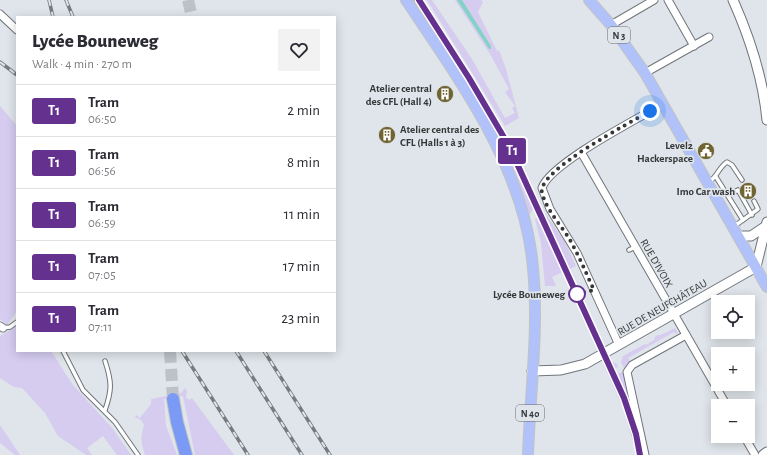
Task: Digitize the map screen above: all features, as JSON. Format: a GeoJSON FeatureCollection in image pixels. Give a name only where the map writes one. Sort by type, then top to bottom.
{"type":"FeatureCollection","features":[{"type":"Feature","properties":{"kind":"highway"},"geometry":{"type":"LineString","coordinates":[[173,399],[186,455]]}},
{"type":"Feature","properties":{"kind":"main road","name":"N 40"},"geometry":{"type":"LineString","coordinates":[[406,0],[480,117],[507,168],[521,207],[528,235],[534,273],[535,315],[528,455]]}},
{"type":"Feature","properties":{"kind":"main road","name":"N 3"},"geometry":{"type":"LineString","coordinates":[[590,0],[611,25],[645,74],[712,180],[735,231],[767,287]]}},
{"type":"Feature","properties":{"kind":"main road"},"geometry":{"type":"LineString","coordinates":[[734,0],[748,34],[767,115]]}},
{"type":"Feature","properties":{"kind":"main road"},"geometry":{"type":"LineString","coordinates":[[735,231],[746,237],[756,235],[767,224]]}},
{"type":"Feature","properties":{"kind":"main road"},"geometry":{"type":"LineString","coordinates":[[756,267],[767,224]]}},
{"type":"Feature","properties":{"kind":"main road","name":"RUE DE NEUFCHÂTEAU"},"geometry":{"type":"LineString","coordinates":[[532,371],[553,371],[574,368],[586,364],[756,267]]}},
{"type":"Feature","properties":{"kind":"main road"},"geometry":{"type":"LineString","coordinates":[[763,455],[767,452]]}},
{"type":"Feature","properties":{"kind":"street"},"geometry":{"type":"LineString","coordinates":[[611,25],[654,0]]}},
{"type":"Feature","properties":{"kind":"street"},"geometry":{"type":"LineString","coordinates":[[668,0],[694,46]]}},
{"type":"Feature","properties":{"kind":"street"},"geometry":{"type":"LineString","coordinates":[[0,14],[16,29]]}},
{"type":"Feature","properties":{"kind":"street"},"geometry":{"type":"LineString","coordinates":[[645,74],[709,37]]}},
{"type":"Feature","properties":{"kind":"street"},"geometry":{"type":"LineString","coordinates":[[620,345],[577,253],[542,193],[543,184],[556,169],[581,152],[663,104]]}},
{"type":"Feature","properties":{"kind":"street","name":"RUE D'IVOIX"},"geometry":{"type":"LineString","coordinates":[[581,152],[632,248],[674,314],[723,399]]}},
{"type":"Feature","properties":{"kind":"street"},"geometry":{"type":"LineString","coordinates":[[645,455],[627,372],[632,365],[686,335]]}},
{"type":"Feature","properties":{"kind":"street"},"geometry":{"type":"LineString","coordinates":[[748,443],[755,455]]}},
{"type":"Feature","properties":{"kind":"lane"},"geometry":{"type":"LineString","coordinates":[[742,180],[730,163],[727,162],[723,164],[712,180],[729,195],[743,220]]}},
{"type":"Feature","properties":{"kind":"lane"},"geometry":{"type":"LineString","coordinates":[[729,195],[738,190],[752,215]]}},
{"type":"Feature","properties":{"kind":"lane"},"geometry":{"type":"LineString","coordinates":[[735,231],[743,220],[752,215],[758,209],[754,201]]}},
{"type":"Feature","properties":{"kind":"lane"},"geometry":{"type":"LineString","coordinates":[[2,327],[10,327],[16,323]]}},
{"type":"Feature","properties":{"kind":"lane"},"geometry":{"type":"LineString","coordinates":[[64,352],[83,390],[105,410],[128,438],[138,455]]}},
{"type":"Feature","properties":{"kind":"lane"},"geometry":{"type":"LineString","coordinates":[[105,361],[110,375],[112,390],[105,410]]}},
{"type":"Feature","properties":{"kind":"shaded area"},"geometry":{"type":"Polygon","coordinates":[[[410,0],[421,0],[463,64],[503,130],[526,176],[519,179],[521,183],[528,181],[535,197],[529,200],[531,205],[537,203],[530,214],[529,219],[515,180],[410,0]]]}},
{"type":"Feature","properties":{"kind":"shaded area"},"geometry":{"type":"Polygon","coordinates":[[[427,0],[432,0],[472,59],[505,118],[515,113],[512,108],[515,106],[505,92],[509,89],[490,54],[455,0],[481,0],[483,2],[478,12],[497,51],[499,50],[506,69],[519,118],[505,126],[427,0]]]}},
{"type":"Feature","properties":{"kind":"shaded area"},"geometry":{"type":"Polygon","coordinates":[[[457,0],[462,0],[491,46],[491,49],[489,49],[457,0]]]}},
{"type":"Feature","properties":{"kind":"shaded area"},"geometry":{"type":"Polygon","coordinates":[[[0,106],[16,125],[16,312],[7,325],[0,319],[0,106]]]}},
{"type":"Feature","properties":{"kind":"shaded area"},"geometry":{"type":"Polygon","coordinates":[[[545,213],[565,242],[576,266],[552,277],[556,286],[545,286],[541,243],[535,219],[545,213]]]}},
{"type":"Feature","properties":{"kind":"shaded area"},"geometry":{"type":"Polygon","coordinates":[[[16,327],[16,352],[52,352],[73,385],[113,429],[131,455],[117,455],[103,436],[87,448],[92,455],[86,455],[58,436],[45,413],[22,388],[14,387],[0,378],[0,336],[16,327]]]}},
{"type":"Feature","properties":{"kind":"shaded area"},"geometry":{"type":"Polygon","coordinates":[[[675,328],[678,333],[676,334],[674,332],[628,358],[631,363],[625,369],[621,363],[623,356],[645,344],[646,345],[654,340],[658,335],[675,328]]]}},
{"type":"Feature","properties":{"kind":"shaded area"},"geometry":{"type":"Polygon","coordinates":[[[613,362],[617,364],[618,367],[615,369],[618,374],[621,372],[625,374],[638,433],[631,435],[624,410],[604,366],[613,362]]]}},
{"type":"Feature","properties":{"kind":"shaded area"},"geometry":{"type":"Polygon","coordinates":[[[185,388],[187,391],[186,398],[190,400],[192,398],[234,455],[195,455],[183,396],[164,399],[166,426],[177,455],[145,455],[142,440],[144,425],[141,420],[135,417],[136,415],[140,418],[151,404],[151,399],[181,393],[185,388]]]}},
{"type":"Feature","properties":{"kind":"shaded area"},"geometry":{"type":"Polygon","coordinates":[[[0,425],[20,455],[15,455],[0,443],[0,425]]]}},
{"type":"Feature","properties":{"kind":"tunnel"},"geometry":{"type":"LineString","coordinates":[[188,0],[192,16]]}},
{"type":"Feature","properties":{"kind":"tunnel"},"geometry":{"type":"LineString","coordinates":[[170,352],[173,399]]}},
{"type":"Feature","properties":{"kind":"tram line"},"geometry":{"type":"LineString","coordinates":[[414,0],[466,80],[509,153],[620,396],[637,455]]}},
{"type":"Feature","properties":{"kind":"tram line","name":"T1"},"geometry":{"type":"LineString","coordinates":[[419,0],[469,78],[514,156],[629,409],[640,455]]}},
{"type":"Feature","properties":{"kind":"railway"},"geometry":{"type":"LineString","coordinates":[[49,0],[53,16]]}},
{"type":"Feature","properties":{"kind":"railway"},"geometry":{"type":"LineString","coordinates":[[66,0],[73,16]]}},
{"type":"Feature","properties":{"kind":"railway"},"geometry":{"type":"LineString","coordinates":[[0,62],[16,74]]}},
{"type":"Feature","properties":{"kind":"railway"},"geometry":{"type":"LineString","coordinates":[[183,352],[248,455]]}},
{"type":"Feature","properties":{"kind":"railway"},"geometry":{"type":"LineString","coordinates":[[237,352],[302,455]]}},
{"type":"Feature","properties":{"kind":"railway"},"geometry":{"type":"LineString","coordinates":[[265,352],[330,455]]}},
{"type":"Feature","properties":{"kind":"place","name":"Atelier central des CFL (Hall 4)"},"geometry":{"type":"Point","coordinates":[445,94]}},
{"type":"Feature","properties":{"kind":"place","name":"Atelier central des CFL (Halls 1 à 3)"},"geometry":{"type":"Point","coordinates":[387,135]}},
{"type":"Feature","properties":{"kind":"place","name":"Level2 Hackerspace"},"geometry":{"type":"Point","coordinates":[706,151]}},
{"type":"Feature","properties":{"kind":"place","name":"Imo Car wash"},"geometry":{"type":"Point","coordinates":[748,191]}},
{"type":"Feature","properties":{"kind":"place","name":"Lycée Bouneweg"},"geometry":{"type":"Point","coordinates":[577,294]}},
{"type":"Feature","properties":{"kind":"route"},"geometry":{"type":"LineString","coordinates":[[577,294],[594,290],[577,253],[556,220],[542,193],[543,184],[556,169],[581,152],[650,111]]}}]}
